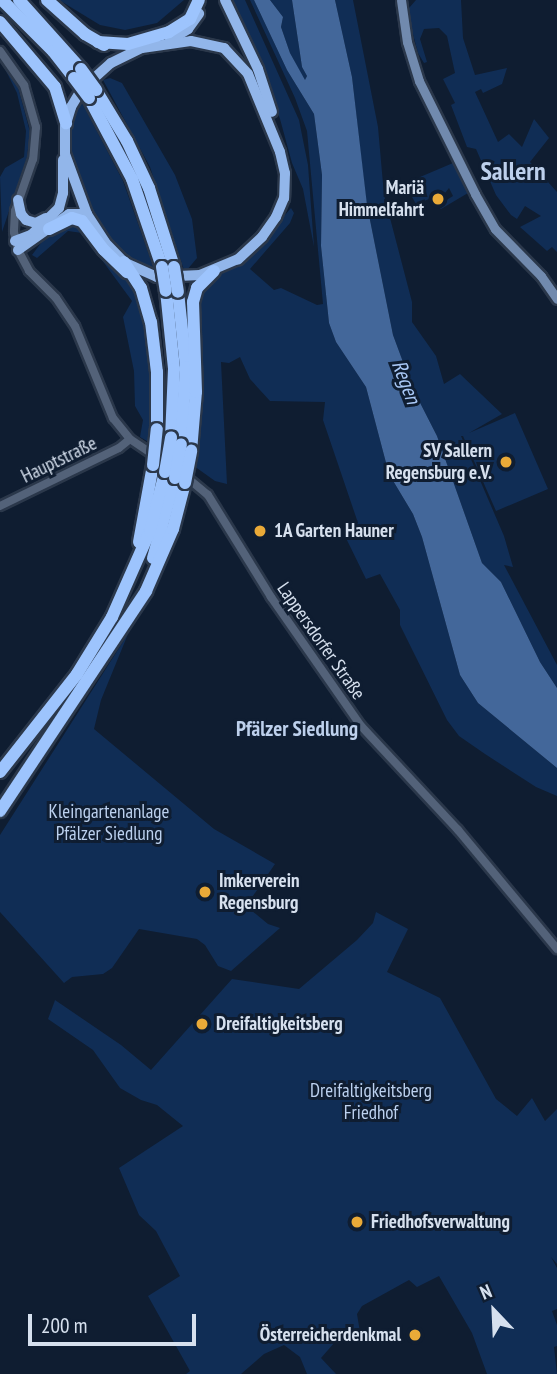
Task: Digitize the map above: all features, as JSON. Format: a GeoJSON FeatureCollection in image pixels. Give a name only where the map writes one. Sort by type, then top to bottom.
{"type":"FeatureCollection","features":[{"type":"Feature","properties":{"kind":"highway"},"geometry":{"type":"LineString","coordinates":[[2,0],[78,73]]}},
{"type":"Feature","properties":{"kind":"highway"},"geometry":{"type":"LineString","coordinates":[[0,772],[77,674],[113,617],[175,478],[181,445],[174,369],[172,292],[168,267],[132,178],[92,94],[19,0]]}},
{"type":"Feature","properties":{"kind":"highway"},"geometry":{"type":"LineString","coordinates":[[47,0],[98,42],[116,49],[142,48],[168,42],[210,43],[235,57],[258,93],[280,152]]}},
{"type":"Feature","properties":{"kind":"highway"},"geometry":{"type":"LineString","coordinates":[[98,42],[128,44],[169,33],[190,19],[201,0]]}},
{"type":"Feature","properties":{"kind":"highway"},"geometry":{"type":"LineString","coordinates":[[168,42],[193,24],[201,0]]}},
{"type":"Feature","properties":{"kind":"highway"},"geometry":{"type":"LineString","coordinates":[[0,811],[111,643],[155,555],[196,392],[193,302],[197,288],[214,271],[252,247],[276,216],[286,184],[272,111],[262,79],[225,0]]}},
{"type":"Feature","properties":{"kind":"highway"},"geometry":{"type":"LineString","coordinates":[[0,22],[55,87],[66,123],[62,200],[54,213],[17,245]]}},
{"type":"Feature","properties":{"kind":"highway"},"geometry":{"type":"LineString","coordinates":[[66,123],[74,102],[88,82],[111,64],[142,48]]}},
{"type":"Feature","properties":{"kind":"highway"},"geometry":{"type":"LineString","coordinates":[[65,154],[87,214],[105,242],[124,262],[148,306],[155,345],[157,429],[153,465],[131,580]]}},
{"type":"Feature","properties":{"kind":"highway"},"geometry":{"type":"LineString","coordinates":[[18,200],[21,214],[30,222],[41,221],[54,213]]}},
{"type":"Feature","properties":{"kind":"highway"},"geometry":{"type":"LineString","coordinates":[[49,229],[69,214],[87,214]]}},
{"type":"Feature","properties":{"kind":"highway"},"geometry":{"type":"LineString","coordinates":[[17,245],[72,218],[82,221],[104,250],[134,278]]}},
{"type":"Feature","properties":{"kind":"highway"},"geometry":{"type":"LineString","coordinates":[[124,262],[157,277],[183,278],[214,271]]}},
{"type":"Feature","properties":{"kind":"main road"},"geometry":{"type":"LineString","coordinates":[[401,0],[408,48],[419,82],[478,200],[495,229],[541,276],[557,299]]}},
{"type":"Feature","properties":{"kind":"street"},"geometry":{"type":"LineString","coordinates":[[0,51],[24,85],[36,127],[33,159],[18,200],[13,224],[17,245]]}},
{"type":"Feature","properties":{"kind":"street","name":"Lappersdorfer Straße"},"geometry":{"type":"LineString","coordinates":[[17,245],[29,271],[56,298],[75,326],[113,418],[130,439],[194,482],[208,495],[271,597],[360,726],[458,830],[557,949]]}},
{"type":"Feature","properties":{"kind":"street","name":"Hauptstraße"},"geometry":{"type":"LineString","coordinates":[[0,506],[119,448],[130,439]]}},
{"type":"Feature","properties":{"kind":"green space"},"geometry":{"type":"Polygon","coordinates":[[[59,0],[184,0],[157,23],[125,30],[100,25],[59,0]]]}},
{"type":"Feature","properties":{"kind":"green space"},"geometry":{"type":"Polygon","coordinates":[[[230,0],[245,0],[299,120],[308,165],[314,247],[303,189],[292,163],[280,119],[263,71],[230,0]]]}},
{"type":"Feature","properties":{"kind":"green space"},"geometry":{"type":"Polygon","coordinates":[[[250,0],[254,0],[287,70],[314,114],[322,175],[321,246],[329,323],[336,342],[366,387],[389,474],[413,514],[422,537],[460,675],[478,703],[557,768],[557,796],[536,787],[485,754],[459,736],[447,720],[400,625],[400,610],[380,574],[366,579],[343,532],[358,523],[323,420],[325,402],[270,401],[250,379],[240,357],[229,363],[221,362],[227,484],[215,481],[194,466],[201,385],[196,300],[207,282],[232,268],[255,249],[291,208],[294,213],[290,223],[250,269],[274,290],[281,288],[317,305],[323,304],[307,131],[295,98],[250,0]]]}},
{"type":"Feature","properties":{"kind":"green space"},"geometry":{"type":"Polygon","coordinates":[[[270,0],[292,0],[302,67],[307,76],[305,81],[290,53],[281,27],[283,17],[270,0]]]}},
{"type":"Feature","properties":{"kind":"green space"},"geometry":{"type":"Polygon","coordinates":[[[335,0],[353,0],[378,127],[384,195],[412,302],[412,322],[436,356],[444,384],[460,374],[502,414],[469,433],[515,413],[548,489],[496,511],[461,436],[504,536],[513,567],[504,565],[557,665],[557,688],[540,662],[501,582],[482,563],[437,436],[413,389],[393,335],[366,200],[352,77],[335,0]]]}},
{"type":"Feature","properties":{"kind":"green space"},"geometry":{"type":"Polygon","coordinates":[[[416,0],[461,0],[463,38],[475,75],[507,68],[502,84],[483,93],[481,89],[475,92],[498,142],[509,134],[522,147],[534,119],[549,138],[530,162],[557,192],[557,252],[552,247],[547,251],[520,227],[541,216],[525,206],[517,219],[511,215],[496,195],[476,149],[467,147],[451,105],[455,103],[443,79],[455,73],[447,36],[439,28],[424,29],[420,39],[427,62],[424,63],[418,53],[410,23],[409,8],[416,0]]]}},
{"type":"Feature","properties":{"kind":"green space"},"geometry":{"type":"Polygon","coordinates":[[[0,59],[18,87],[30,132],[27,157],[2,232],[0,177],[5,168],[24,157],[26,131],[17,93],[0,59]]]}},
{"type":"Feature","properties":{"kind":"green space"},"geometry":{"type":"Polygon","coordinates":[[[110,78],[122,83],[175,175],[192,219],[197,258],[187,270],[184,270],[150,167],[103,80],[110,78]]]}},
{"type":"Feature","properties":{"kind":"green space"},"geometry":{"type":"Polygon","coordinates":[[[80,99],[123,181],[155,272],[132,263],[113,246],[93,216],[70,161],[69,125],[80,99]]]}},
{"type":"Feature","properties":{"kind":"green space"},"geometry":{"type":"Polygon","coordinates":[[[453,163],[468,193],[441,209],[437,206],[453,196],[449,188],[445,193],[416,204],[407,188],[413,180],[453,163]]]}},
{"type":"Feature","properties":{"kind":"green space"},"geometry":{"type":"Polygon","coordinates":[[[74,222],[126,274],[143,302],[152,368],[152,444],[140,437],[143,420],[135,406],[134,371],[123,317],[132,301],[82,233],[68,231],[37,258],[32,255],[44,239],[74,222]]]}},
{"type":"Feature","properties":{"kind":"green space","name":"Kleingartenanlage Pfälzer Siedlung"},"geometry":{"type":"Polygon","coordinates":[[[128,634],[101,700],[94,729],[214,829],[275,864],[246,906],[268,924],[280,928],[231,971],[218,966],[205,945],[197,939],[139,929],[112,968],[103,974],[72,977],[64,983],[0,912],[0,835],[128,634]]]}},
{"type":"Feature","properties":{"kind":"green space","name":"Dreifaltigkeitsberg Friedhof"},"geometry":{"type":"Polygon","coordinates":[[[376,912],[408,929],[387,972],[440,998],[496,1099],[517,1116],[532,1098],[545,1121],[557,1109],[557,1264],[551,1257],[557,1268],[557,1309],[552,1311],[557,1325],[557,1346],[554,1347],[557,1374],[487,1374],[472,1333],[439,1276],[417,1287],[409,1280],[362,1306],[357,1314],[361,1338],[335,1342],[321,1358],[336,1374],[307,1374],[300,1357],[284,1345],[264,1354],[241,1374],[186,1374],[190,1371],[148,1296],[180,1276],[156,1231],[139,1215],[119,1168],[183,1126],[157,1105],[141,1100],[120,1088],[93,1050],[48,1019],[55,1000],[121,1045],[151,1070],[232,979],[299,989],[357,940],[373,923],[376,912]]]}},
{"type":"Feature","properties":{"kind":"water","name":"Regen"},"geometry":{"type":"Polygon","coordinates":[[[254,0],[270,0],[283,17],[281,27],[290,53],[305,80],[307,76],[302,67],[292,0],[335,0],[352,77],[367,205],[393,335],[413,389],[437,436],[482,563],[501,582],[540,662],[557,688],[557,768],[478,703],[460,675],[422,537],[413,514],[389,474],[366,387],[336,342],[329,323],[321,246],[322,175],[314,114],[287,70],[254,0]]]}},
{"type":"Feature","properties":{"kind":"place","name":"Mariä Himmelfahrt"},"geometry":{"type":"Point","coordinates":[438,199]}},
{"type":"Feature","properties":{"kind":"place","name":"SV Sallern Regensburg e.V."},"geometry":{"type":"Point","coordinates":[506,462]}},
{"type":"Feature","properties":{"kind":"place","name":"1A Garten Hauner"},"geometry":{"type":"Point","coordinates":[260,531]}},
{"type":"Feature","properties":{"kind":"place","name":"Imkerverein Regensburg"},"geometry":{"type":"Point","coordinates":[205,892]}},
{"type":"Feature","properties":{"kind":"place","name":"Dreifaltigkeitsberg"},"geometry":{"type":"Point","coordinates":[202,1024]}},
{"type":"Feature","properties":{"kind":"place","name":"Friedhofsverwaltung"},"geometry":{"type":"Point","coordinates":[357,1222]}},
{"type":"Feature","properties":{"kind":"place","name":"Österreicherdenkmal"},"geometry":{"type":"Point","coordinates":[415,1335]}},
{"type":"Feature","properties":{"kind":"district","name":"Sallern"},"geometry":{"type":"Point","coordinates":[513,171]}},
{"type":"Feature","properties":{"kind":"district","name":"Pfälzer Siedlung"},"geometry":{"type":"Point","coordinates":[297,729]}}]}
